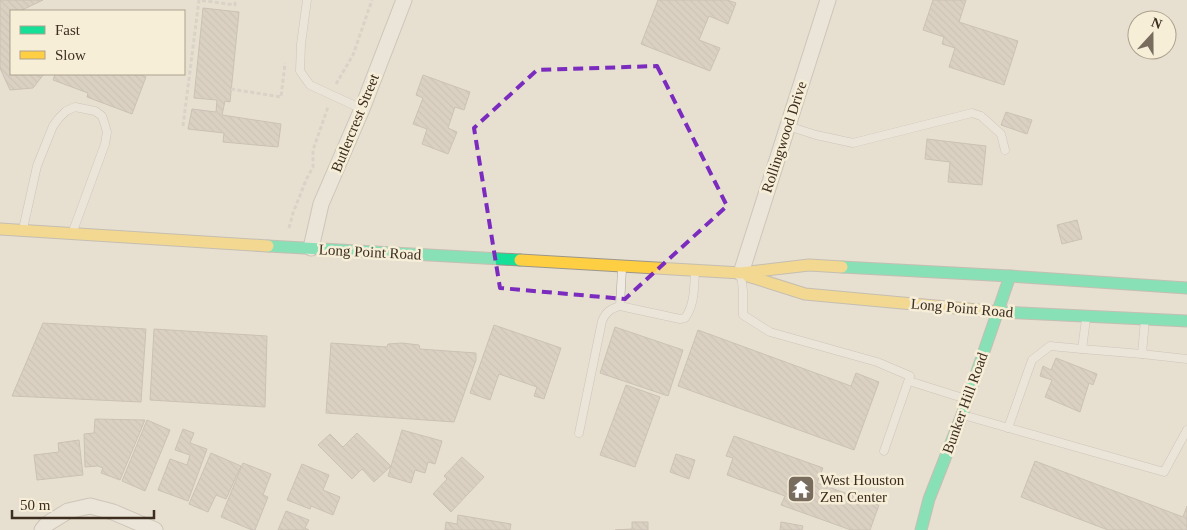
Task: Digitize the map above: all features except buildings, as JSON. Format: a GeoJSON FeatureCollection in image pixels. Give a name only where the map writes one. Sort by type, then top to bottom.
{"type":"FeatureCollection","features":[{"type":"Feature","properties":{"kind":"main road","name":"Long Point Road"},"geometry":{"type":"LineString","coordinates":[[0,229],[695,271],[740,273],[809,265],[1187,288]]}},
{"type":"Feature","properties":{"kind":"main road","name":"Long Point Road"},"geometry":{"type":"LineString","coordinates":[[740,273],[805,294],[997,312],[1187,321]]}},
{"type":"Feature","properties":{"kind":"main road","name":"Bunker Hill Road"},"geometry":{"type":"LineString","coordinates":[[920,530],[929,499],[962,415],[1010,276]]}},
{"type":"Feature","properties":{"kind":"street","name":"Butlercrest Street"},"geometry":{"type":"LineString","coordinates":[[311,248],[321,204],[362,109],[404,0]]}},
{"type":"Feature","properties":{"kind":"street","name":"Rollingwood Drive"},"geometry":{"type":"LineString","coordinates":[[740,273],[828,0]]}},
{"type":"Feature","properties":{"kind":"street"},"geometry":{"type":"LineString","coordinates":[[42,530],[47,524],[68,511],[90,506],[113,512],[155,530]]}},
{"type":"Feature","properties":{"kind":"lane"},"geometry":{"type":"LineString","coordinates":[[307,0],[301,44],[300,71],[310,85],[362,109]]}},
{"type":"Feature","properties":{"kind":"lane"},"geometry":{"type":"LineString","coordinates":[[22,231],[37,166],[53,126],[66,111],[75,107],[96,111],[102,116],[107,132],[105,144],[72,234]]}},
{"type":"Feature","properties":{"kind":"lane"},"geometry":{"type":"LineString","coordinates":[[788,126],[816,135],[853,143],[972,113],[981,116],[1001,134],[1005,150]]}},
{"type":"Feature","properties":{"kind":"lane"},"geometry":{"type":"LineString","coordinates":[[620,306],[622,267]]}},
{"type":"Feature","properties":{"kind":"lane"},"geometry":{"type":"LineString","coordinates":[[579,433],[605,314],[610,309],[620,306],[680,319],[685,318],[694,299],[695,271]]}},
{"type":"Feature","properties":{"kind":"lane"},"geometry":{"type":"LineString","coordinates":[[740,273],[743,291],[743,315],[756,324],[770,332],[877,362],[910,376],[884,451]]}},
{"type":"Feature","properties":{"kind":"lane"},"geometry":{"type":"LineString","coordinates":[[1082,349],[1086,317]]}},
{"type":"Feature","properties":{"kind":"lane"},"geometry":{"type":"LineString","coordinates":[[1142,354],[1145,319]]}},
{"type":"Feature","properties":{"kind":"lane"},"geometry":{"type":"LineString","coordinates":[[1008,428],[1032,360],[1050,346],[1187,359]]}},
{"type":"Feature","properties":{"kind":"lane"},"geometry":{"type":"LineString","coordinates":[[909,380],[967,399]]}},
{"type":"Feature","properties":{"kind":"lane"},"geometry":{"type":"LineString","coordinates":[[962,415],[1164,472],[1187,430]]}},
{"type":"Feature","properties":{"kind":"path"},"geometry":{"type":"LineString","coordinates":[[183,126],[199,0],[235,5],[235,0]]}},
{"type":"Feature","properties":{"kind":"path"},"geometry":{"type":"LineString","coordinates":[[286,247],[290,224],[306,180],[313,167],[313,150],[332,95],[338,80],[353,55],[372,0]]}},
{"type":"Feature","properties":{"kind":"path"},"geometry":{"type":"LineString","coordinates":[[231,89],[281,97],[286,59]]}},
{"type":"Feature","properties":{"kind":"highlighted area"},"geometry":{"type":"Polygon","coordinates":[[[657,66],[727,206],[625,299],[500,288],[474,128],[537,70],[657,66]]]}},
{"type":"Feature","properties":{"kind":"traffic: fast"},"geometry":{"type":"LineString","coordinates":[[268,246],[520,260]]}},
{"type":"Feature","properties":{"kind":"traffic: fast"},"geometry":{"type":"LineString","coordinates":[[842,267],[1187,288]]}},
{"type":"Feature","properties":{"kind":"traffic: fast"},"geometry":{"type":"LineString","coordinates":[[921,530],[929,499],[962,415],[1010,276]]}},
{"type":"Feature","properties":{"kind":"traffic: fast"},"geometry":{"type":"LineString","coordinates":[[1000,312],[1187,321]]}},
{"type":"Feature","properties":{"kind":"traffic: slow"},"geometry":{"type":"LineString","coordinates":[[0,229],[268,246]]}},
{"type":"Feature","properties":{"kind":"traffic: slow"},"geometry":{"type":"LineString","coordinates":[[520,260],[741,273],[809,265],[842,267]]}},
{"type":"Feature","properties":{"kind":"traffic: slow"},"geometry":{"type":"LineString","coordinates":[[748,276],[805,294],[1000,312]]}},
{"type":"Feature","properties":{"kind":"place","name":"West Houston Zen Center"},"geometry":{"type":"Point","coordinates":[801,489]}}]}
